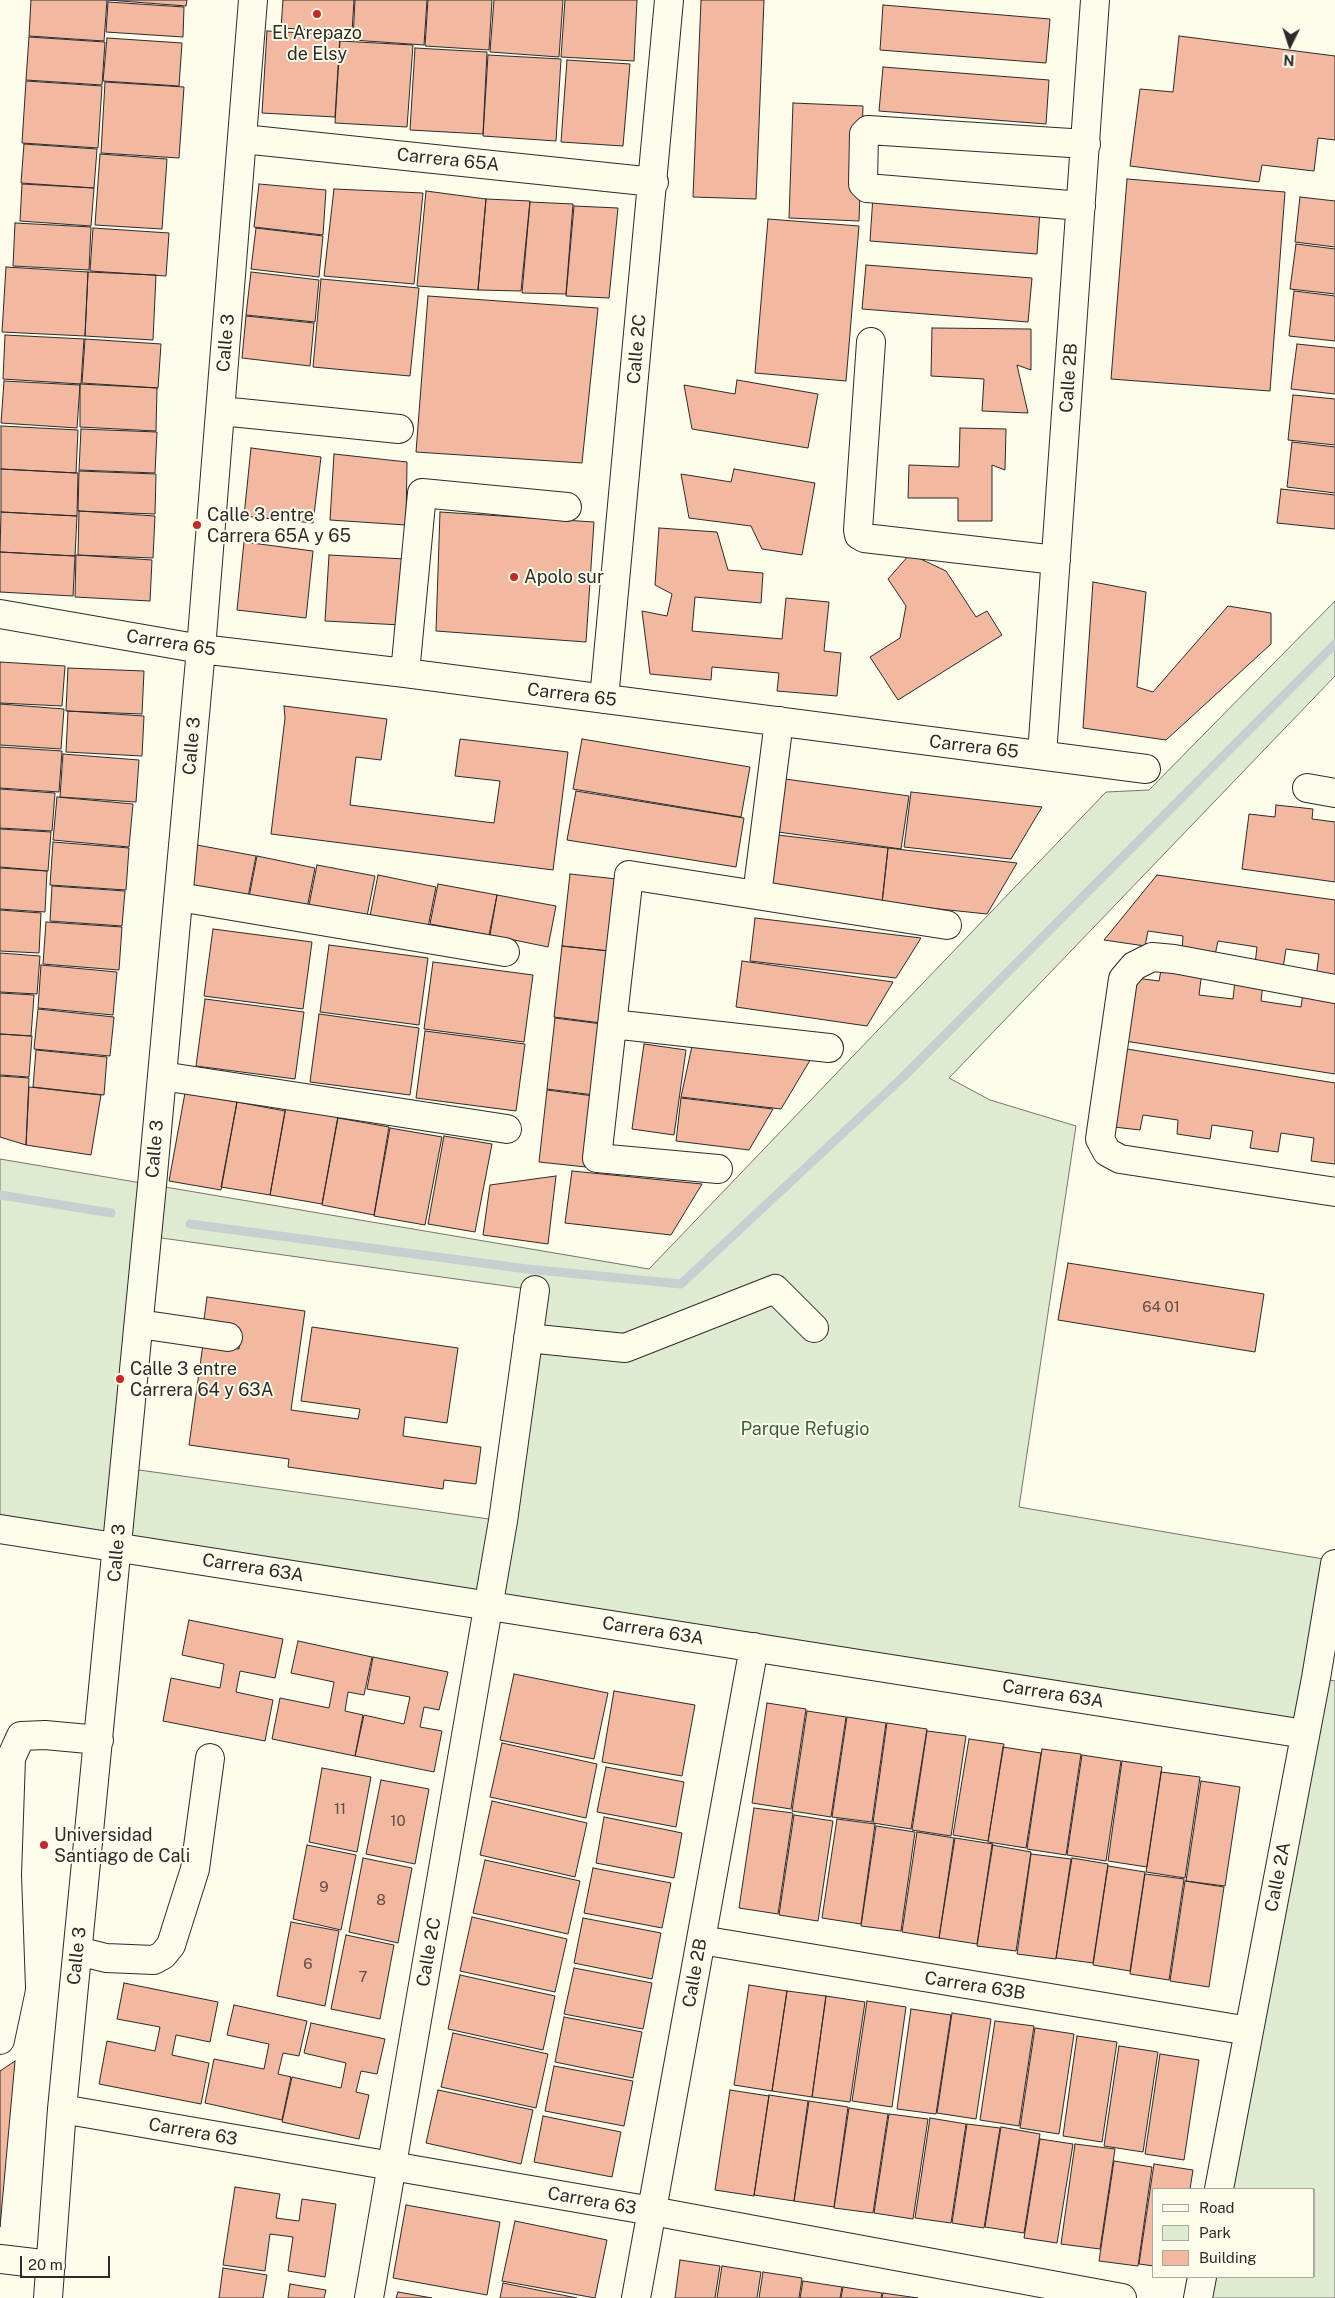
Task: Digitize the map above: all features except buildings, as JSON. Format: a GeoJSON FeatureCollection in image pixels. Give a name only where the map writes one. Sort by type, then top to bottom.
{"type":"FeatureCollection","features":[{"type":"Feature","properties":{"kind":"street","name":"Calle 3"},"geometry":{"type":"LineString","coordinates":[[48,2298],[62,2110],[179,897],[221,411],[253,0]]}},
{"type":"Feature","properties":{"kind":"street","name":"Calle 2C"},"geometry":{"type":"LineString","coordinates":[[604,699],[654,182],[669,0]]}},
{"type":"Feature","properties":{"kind":"street","name":"Calle 2B"},"geometry":{"type":"LineString","coordinates":[[1042,756],[1095,0]]}},
{"type":"Feature","properties":{"kind":"street"},"geometry":{"type":"LineString","coordinates":[[1081,206],[867,188],[863,184],[864,134],[868,130],[1086,144]]}},
{"type":"Feature","properties":{"kind":"street","name":"Carrera 65A"},"geometry":{"type":"LineString","coordinates":[[243,139],[654,182]]}},
{"type":"Feature","properties":{"kind":"street"},"geometry":{"type":"LineString","coordinates":[[871,342],[859,535],[864,538],[1056,560]]}},
{"type":"Feature","properties":{"kind":"street"},"geometry":{"type":"LineString","coordinates":[[221,411],[399,429]]}},
{"type":"Feature","properties":{"kind":"street"},"geometry":{"type":"LineString","coordinates":[[405,673],[422,493],[567,506]]}},
{"type":"Feature","properties":{"kind":"street","name":"Carrera 65"},"geometry":{"type":"LineString","coordinates":[[0,614],[201,649],[405,673],[1146,769]]}},
{"type":"Feature","properties":{"kind":"street"},"geometry":{"type":"LineString","coordinates":[[757,895],[779,722]]}},
{"type":"Feature","properties":{"kind":"street"},"geometry":{"type":"LineString","coordinates":[[1307,788],[1335,793]]}},
{"type":"Feature","properties":{"kind":"street"},"geometry":{"type":"LineString","coordinates":[[718,1169],[597,1158],[629,874],[947,925]]}},
{"type":"Feature","properties":{"kind":"street"},"geometry":{"type":"LineString","coordinates":[[179,897],[505,952]]}},
{"type":"Feature","properties":{"kind":"street"},"geometry":{"type":"LineString","coordinates":[[1335,989],[1174,959],[1152,957],[1134,966],[1123,979],[1100,1139],[1107,1152],[1120,1159],[1335,1192]]}},
{"type":"Feature","properties":{"kind":"street"},"geometry":{"type":"LineString","coordinates":[[612,1024],[829,1048]]}},
{"type":"Feature","properties":{"kind":"street"},"geometry":{"type":"LineString","coordinates":[[162,1076],[507,1129]]}},
{"type":"Feature","properties":{"kind":"street"},"geometry":{"type":"LineString","coordinates":[[528,1338],[625,1348],[775,1289],[814,1328]]}},
{"type":"Feature","properties":{"kind":"street","name":"Calle 2C"},"geometry":{"type":"LineString","coordinates":[[369,2298],[503,1521],[535,1290]]}},
{"type":"Feature","properties":{"kind":"street"},"geometry":{"type":"LineString","coordinates":[[139,1324],[228,1337]]}},
{"type":"Feature","properties":{"kind":"street","name":"Carrera 63A"},"geometry":{"type":"LineString","coordinates":[[0,1529],[1305,1734]]}},
{"type":"Feature","properties":{"kind":"street","name":"Calle 2A"},"geometry":{"type":"LineString","coordinates":[[1219,2188],[1305,1734],[1326,1680],[1335,1564]]}},
{"type":"Feature","properties":{"kind":"street","name":"Calle 2B"},"geometry":{"type":"LineString","coordinates":[[636,2298],[754,1647]]}},
{"type":"Feature","properties":{"kind":"street"},"geometry":{"type":"LineString","coordinates":[[0,2040],[11,1988],[7,1875],[11,1758],[21,1736],[45,1735],[98,1740]]}},
{"type":"Feature","properties":{"kind":"street"},"geometry":{"type":"LineString","coordinates":[[78,1950],[106,1958],[154,1960],[163,1955],[171,1945],[195,1870],[210,1758]]}},
{"type":"Feature","properties":{"kind":"street","name":"Carrera 63B"},"geometry":{"type":"LineString","coordinates":[[701,1940],[1249,2031]]}},
{"type":"Feature","properties":{"kind":"street","name":"Carrera 63"},"geometry":{"type":"LineString","coordinates":[[62,2110],[652,2211],[1122,2298]]}},
{"type":"Feature","properties":{"kind":"street"},"geometry":{"type":"LineString","coordinates":[[0,2259],[51,2265]]}},
{"type":"Feature","properties":{"kind":"street"},"geometry":{"type":"LineString","coordinates":[[1198,2298],[1202,2278]]}},
{"type":"Feature","properties":{"kind":"green space","name":"Parque Refugio"},"geometry":{"type":"Polygon","coordinates":[[[1335,601],[1335,676],[949,1078],[990,1100],[1076,1126],[1019,1507],[1335,1561],[1317,1678],[1335,1681],[1335,2298],[1198,2298],[1202,2278],[1315,2278],[1315,2188],[1219,2188],[1305,1734],[0,1529],[0,1159],[649,1269],[1106,792],[1149,790],[1335,601]],[[147,1236],[125,1468],[503,1521],[535,1290],[147,1236]]]}},
{"type":"Feature","properties":{"kind":"waterway"},"geometry":{"type":"LineString","coordinates":[[190,1224],[527,1269],[681,1284],[903,1077],[1335,644]]}},
{"type":"Feature","properties":{"kind":"waterway"},"geometry":{"type":"LineString","coordinates":[[0,1195],[111,1213]]}},
{"type":"Feature","properties":{"kind":"place","name":"El Arepazo de Elsy"},"geometry":{"type":"Point","coordinates":[317,14]}},
{"type":"Feature","properties":{"kind":"place","name":"Calle 3 entre Carrera 65A y 65"},"geometry":{"type":"Point","coordinates":[197,525]}},
{"type":"Feature","properties":{"kind":"place","name":"Apolo sur"},"geometry":{"type":"Point","coordinates":[514,577]}},
{"type":"Feature","properties":{"kind":"place","name":"Calle 3 entre Carrera 64 y 63A"},"geometry":{"type":"Point","coordinates":[120,1379]}},
{"type":"Feature","properties":{"kind":"place","name":"Universidad Santiago de Cali"},"geometry":{"type":"Point","coordinates":[44,1845]}}]}
